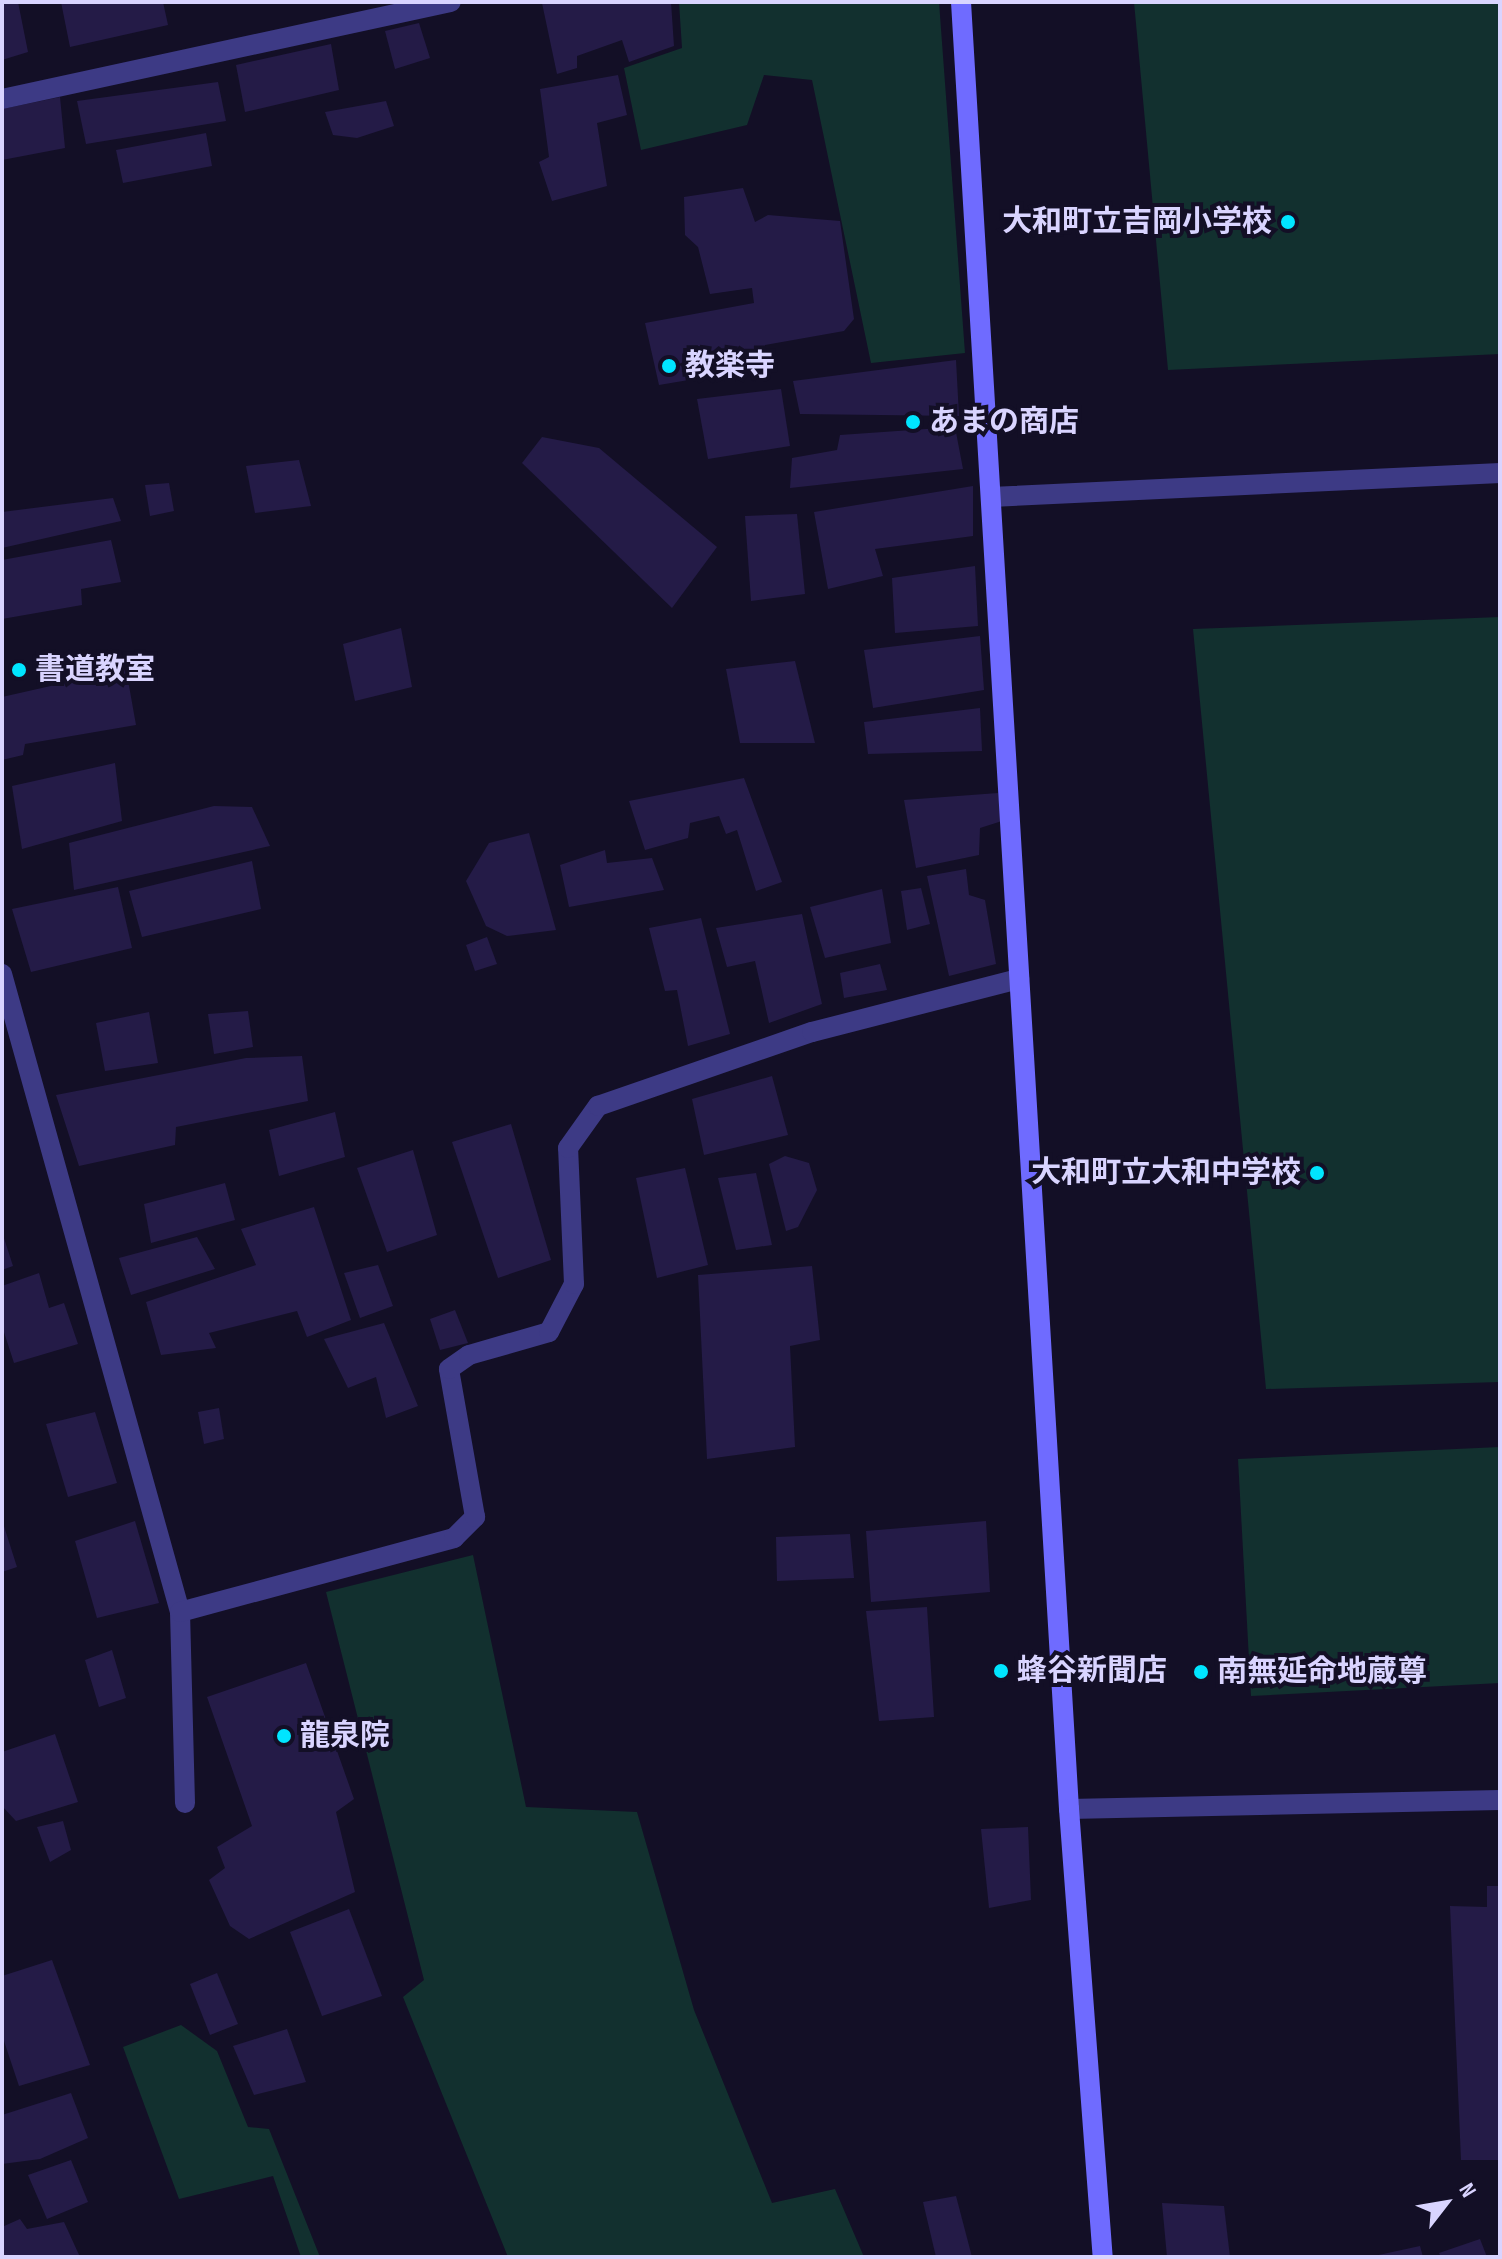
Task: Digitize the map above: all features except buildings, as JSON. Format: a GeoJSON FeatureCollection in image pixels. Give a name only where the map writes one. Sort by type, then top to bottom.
{"type":"FeatureCollection","features":[{"type":"Feature","properties":{"kind":"street"},"geometry":{"type":"LineString","coordinates":[[2,99],[451,2]]}},
{"type":"Feature","properties":{"kind":"street"},"geometry":{"type":"LineString","coordinates":[[961,2],[1069,1809],[1103,2257]]}},
{"type":"Feature","properties":{"kind":"street"},"geometry":{"type":"LineString","coordinates":[[991,497],[1500,473]]}},
{"type":"Feature","properties":{"kind":"street"},"geometry":{"type":"LineString","coordinates":[[2,974],[180,1612],[185,1803]]}},
{"type":"Feature","properties":{"kind":"street"},"geometry":{"type":"LineString","coordinates":[[180,1612],[454,1538],[475,1517],[449,1369],[469,1355],[549,1332],[574,1284],[568,1148],[598,1106],[812,1032],[1019,979]]}},
{"type":"Feature","properties":{"kind":"street"},"geometry":{"type":"LineString","coordinates":[[1069,1809],[1500,1800]]}},
{"type":"Feature","properties":{"kind":"green space"},"geometry":{"type":"Polygon","coordinates":[[[679,2],[939,2],[965,353],[871,363],[812,80],[764,75],[747,125],[641,150],[624,68],[682,48],[679,2]]]}},
{"type":"Feature","properties":{"kind":"green space","name":"大和町立吉岡小学校"},"geometry":{"type":"Polygon","coordinates":[[[1134,2],[1500,2],[1500,354],[1168,370],[1134,2]]]}},
{"type":"Feature","properties":{"kind":"green space"},"geometry":{"type":"Polygon","coordinates":[[[1500,617],[1500,1382],[1266,1389],[1193,629],[1500,617]]]}},
{"type":"Feature","properties":{"kind":"green space"},"geometry":{"type":"Polygon","coordinates":[[[1500,1447],[1500,1683],[1251,1696],[1238,1459],[1500,1447]]]}},
{"type":"Feature","properties":{"kind":"green space"},"geometry":{"type":"Polygon","coordinates":[[[473,1555],[526,1807],[637,1812],[694,2010],[772,2203],[835,2189],[864,2257],[508,2257],[403,1997],[424,1980],[326,1592],[473,1555]]]}},
{"type":"Feature","properties":{"kind":"green space"},"geometry":{"type":"Polygon","coordinates":[[[181,2025],[217,2051],[248,2127],[269,2129],[320,2257],[301,2257],[273,2176],[179,2199],[123,2047],[181,2025]]]}},
{"type":"Feature","properties":{"kind":"place","name":"大和町立吉岡小学校"},"geometry":{"type":"Point","coordinates":[1288,222]}},
{"type":"Feature","properties":{"kind":"place","name":"教楽寺"},"geometry":{"type":"Point","coordinates":[669,366]}},
{"type":"Feature","properties":{"kind":"place","name":"あまの商店"},"geometry":{"type":"Point","coordinates":[913,422]}},
{"type":"Feature","properties":{"kind":"place","name":"書道教室"},"geometry":{"type":"Point","coordinates":[19,670]}},
{"type":"Feature","properties":{"kind":"place","name":"大和町立大和中学校"},"geometry":{"type":"Point","coordinates":[1317,1173]}},
{"type":"Feature","properties":{"kind":"place","name":"蜂谷新聞店"},"geometry":{"type":"Point","coordinates":[1001,1671]}},
{"type":"Feature","properties":{"kind":"place","name":"南無延命地蔵尊"},"geometry":{"type":"Point","coordinates":[1201,1672]}},
{"type":"Feature","properties":{"kind":"place","name":"龍泉院"},"geometry":{"type":"Point","coordinates":[284,1736]}}]}
